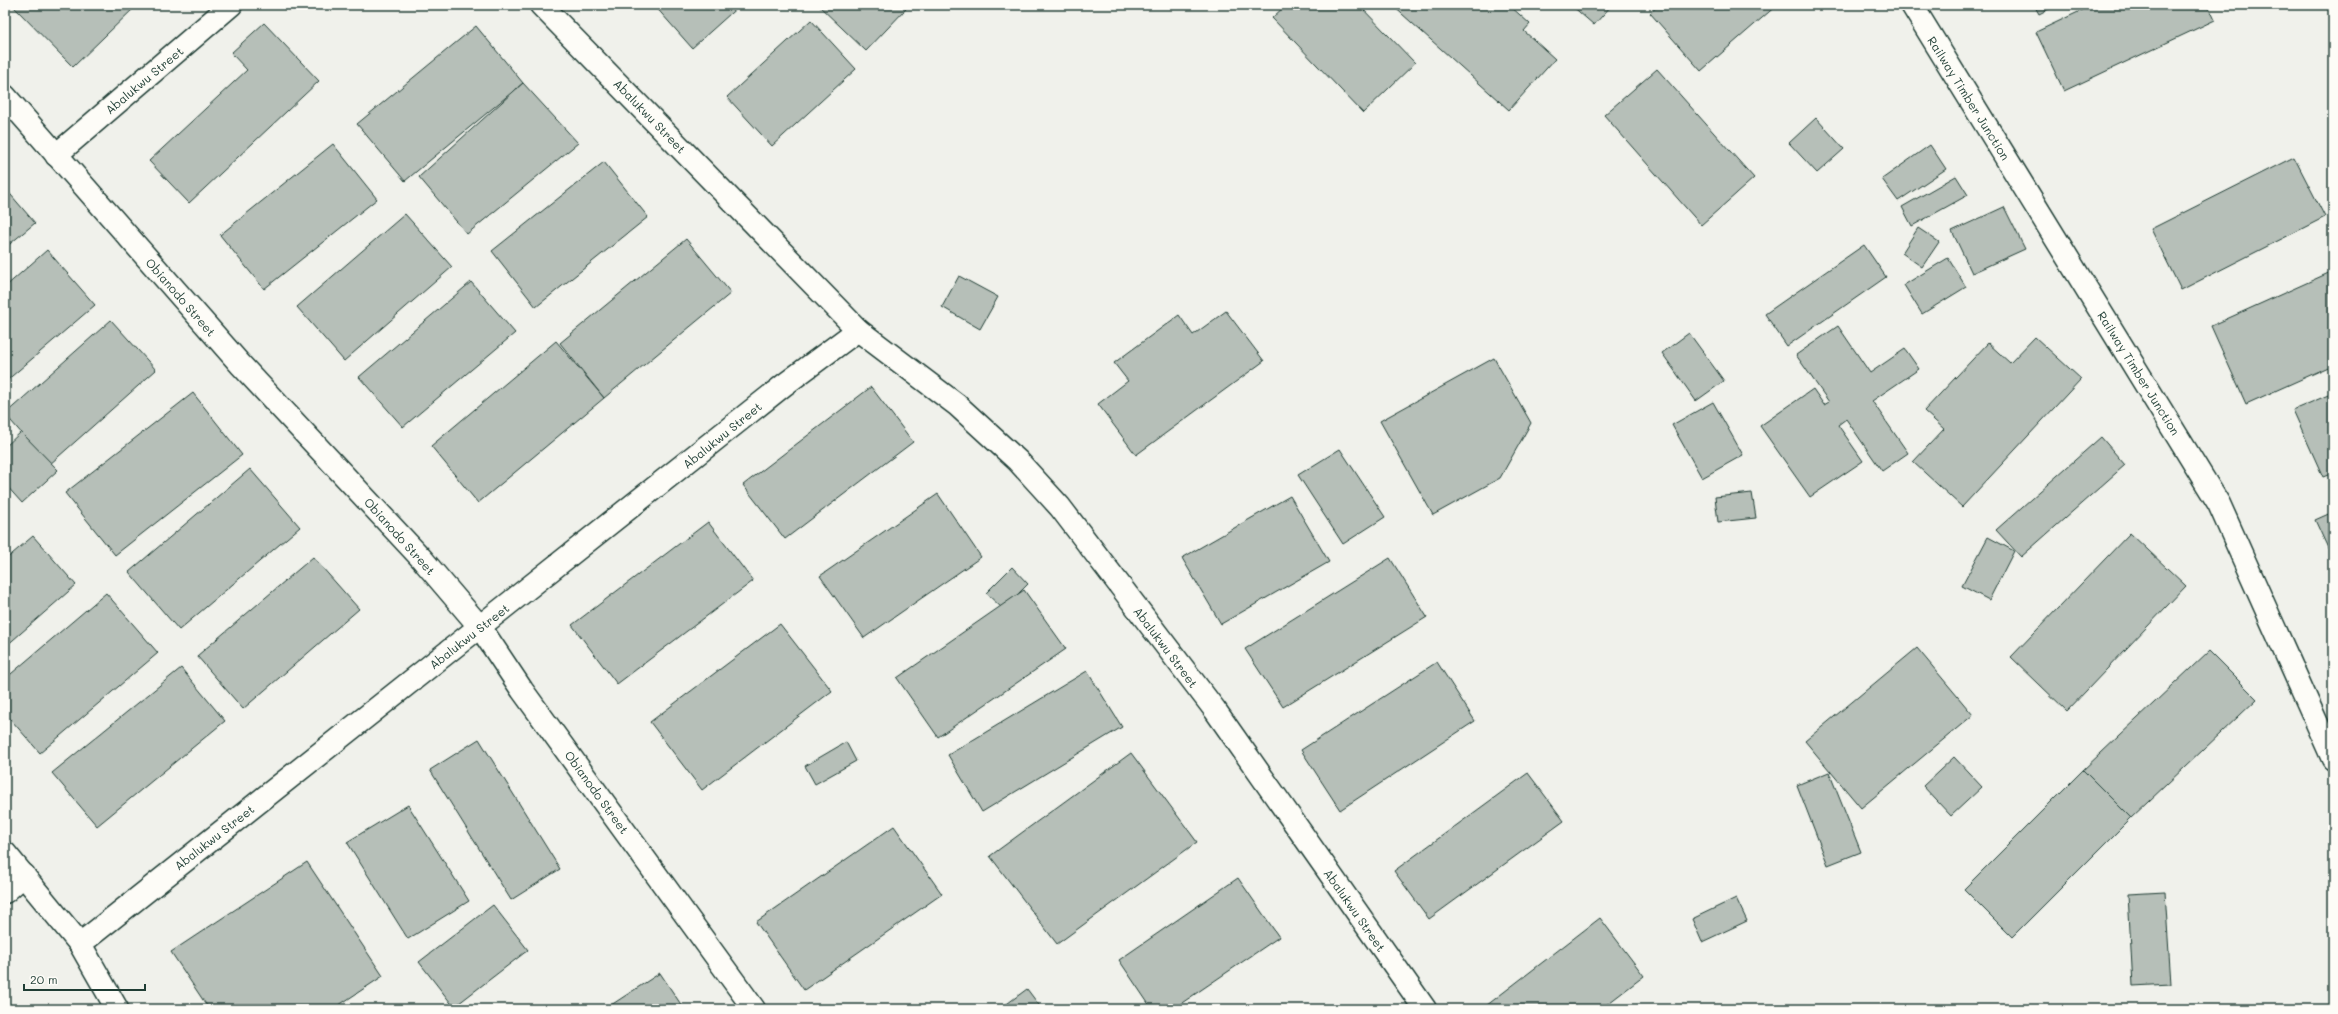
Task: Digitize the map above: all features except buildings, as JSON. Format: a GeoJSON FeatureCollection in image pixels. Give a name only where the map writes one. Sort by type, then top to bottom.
{"type":"FeatureCollection","features":[{"type":"Feature","properties":{"kind":"street","name":"Abalukwu Street"},"geometry":{"type":"LineString","coordinates":[[56,155],[231,5]]}},
{"type":"Feature","properties":{"kind":"street","name":"Abalukwu Street"},"geometry":{"type":"LineString","coordinates":[[541,5],[858,330],[957,405],[1018,461],[1060,507],[1215,710],[1425,1009]]}},
{"type":"Feature","properties":{"kind":"street","name":"Railway Timber Junction"},"geometry":{"type":"LineString","coordinates":[[1912,5],[2219,504],[2333,759]]}},
{"type":"Feature","properties":{"kind":"street","name":"Obianodo Street"},"geometry":{"type":"LineString","coordinates":[[5,96],[241,365],[422,559],[480,628],[522,690],[754,1009]]}},
{"type":"Feature","properties":{"kind":"street","name":"Abalukwu Street"},"geometry":{"type":"LineString","coordinates":[[80,944],[480,628],[784,385],[858,330]]}},
{"type":"Feature","properties":{"kind":"street"},"geometry":{"type":"LineString","coordinates":[[5,853],[80,944],[117,1009]]}},
{"type":"Feature","properties":{"kind":"street"},"geometry":{"type":"LineString","coordinates":[[5,892],[24,875]]}}]}
